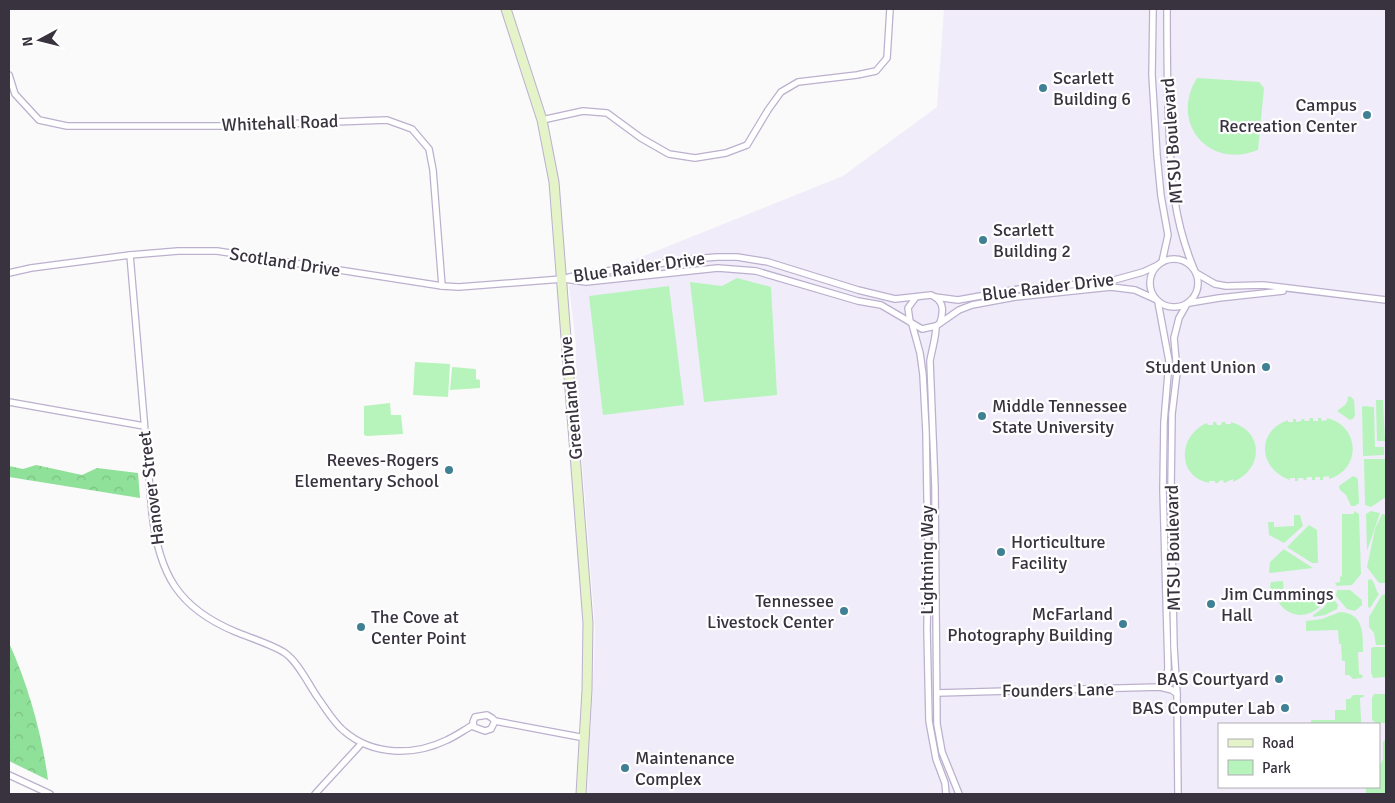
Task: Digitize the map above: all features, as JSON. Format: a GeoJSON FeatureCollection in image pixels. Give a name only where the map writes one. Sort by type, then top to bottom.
{"type":"FeatureCollection","features":[{"type":"Feature","properties":{"kind":"street","name":"Greenland Drive"},"geometry":{"type":"LineString","coordinates":[[506,9],[542,120],[554,182],[588,623],[581,794]]}},
{"type":"Feature","properties":{"kind":"street"},"geometry":{"type":"LineString","coordinates":[[542,120],[583,111],[607,113],[641,138],[669,154],[694,158],[726,153],[747,145],[781,92],[798,82],[857,76],[876,71],[887,58],[890,9]]}},
{"type":"Feature","properties":{"kind":"street","name":"MTSU Boulevard"},"geometry":{"type":"LineString","coordinates":[[1153,9],[1152,75],[1157,155],[1161,196],[1168,234],[1160,264]]}},
{"type":"Feature","properties":{"kind":"street","name":"MTSU Boulevard"},"geometry":{"type":"LineString","coordinates":[[1167,9],[1167,85],[1173,199],[1184,243],[1195,271]]}},
{"type":"Feature","properties":{"kind":"street","name":"Whitehall Road"},"geometry":{"type":"LineString","coordinates":[[9,75],[15,94],[39,120],[67,126],[228,126],[387,120],[412,129],[429,149],[433,170],[442,286]]}},
{"type":"Feature","properties":{"kind":"street","name":"Scotland Drive"},"geometry":{"type":"LineString","coordinates":[[9,274],[31,268],[130,255],[178,251],[217,251],[442,286],[459,287],[562,279]]}},
{"type":"Feature","properties":{"kind":"street","name":"Hanover Street"},"geometry":{"type":"LineString","coordinates":[[130,255],[155,538],[163,565],[170,580],[196,610],[222,626],[285,652],[343,730],[361,744]]}},
{"type":"Feature","properties":{"kind":"street","name":"Blue Raider Drive"},"geometry":{"type":"LineString","coordinates":[[562,279],[578,275],[692,259],[736,257],[768,262],[858,290],[895,298],[920,295]]}},
{"type":"Feature","properties":{"kind":"street"},"geometry":{"type":"LineString","coordinates":[[1293,290],[1219,298],[1175,308],[1168,307],[1157,300],[1151,293],[1150,278],[1160,264],[1173,259],[1189,263],[1195,271],[1215,284],[1226,286],[1263,285],[1386,300]]}},
{"type":"Feature","properties":{"kind":"street","name":"Blue Raider Drive"},"geometry":{"type":"LineString","coordinates":[[935,297],[958,300],[1019,289],[1107,282],[1143,272],[1160,264]]}},
{"type":"Feature","properties":{"kind":"street","name":"Blue Raider Drive"},"geometry":{"type":"LineString","coordinates":[[562,279],[586,282],[718,268],[735,268],[756,271],[881,306],[911,323]]}},
{"type":"Feature","properties":{"kind":"street"},"geometry":{"type":"LineString","coordinates":[[1188,304],[1194,298],[1198,287],[1195,271]]}},
{"type":"Feature","properties":{"kind":"street","name":"Blue Raider Drive"},"geometry":{"type":"LineString","coordinates":[[938,324],[959,310],[972,305],[1015,297],[1111,287],[1136,290],[1157,300]]}},
{"type":"Feature","properties":{"kind":"street"},"geometry":{"type":"LineString","coordinates":[[920,295],[935,297],[942,305],[943,311],[938,324],[922,329],[911,323],[908,308],[911,301],[920,295]]}},
{"type":"Feature","properties":{"kind":"street","name":"MTSU Boulevard"},"geometry":{"type":"LineString","coordinates":[[1157,300],[1169,361],[1164,413],[1163,490],[1168,668],[1167,675],[1160,687]]}},
{"type":"Feature","properties":{"kind":"street","name":"MTSU Boulevard"},"geometry":{"type":"LineString","coordinates":[[1178,794],[1177,694],[1174,647],[1172,414],[1177,372],[1174,338],[1179,318],[1188,304]]}},
{"type":"Feature","properties":{"kind":"street","name":"Lightning Way"},"geometry":{"type":"LineString","coordinates":[[911,323],[920,353],[926,432],[929,721],[936,759],[945,783],[946,794]]}},
{"type":"Feature","properties":{"kind":"street","name":"Lightning Way"},"geometry":{"type":"LineString","coordinates":[[938,324],[930,361],[935,487],[938,737],[948,770],[959,794]]}},
{"type":"Feature","properties":{"kind":"street"},"geometry":{"type":"LineString","coordinates":[[9,402],[144,426]]}},
{"type":"Feature","properties":{"kind":"street","name":"Founders Lane"},"geometry":{"type":"LineString","coordinates":[[937,693],[1160,687],[1172,690],[1177,694]]}},
{"type":"Feature","properties":{"kind":"street"},"geometry":{"type":"LineString","coordinates":[[315,794],[361,744],[392,752],[417,750],[446,740],[473,725],[475,717],[481,715],[487,714],[494,722],[584,738]]}},
{"type":"Feature","properties":{"kind":"street"},"geometry":{"type":"LineString","coordinates":[[473,725],[485,732],[491,729],[494,722]]}},
{"type":"Feature","properties":{"kind":"street"},"geometry":{"type":"LineString","coordinates":[[9,775],[50,794]]}},
{"type":"Feature","properties":{"kind":"shaded area","name":"Middle Tennessee State University"},"geometry":{"type":"Polygon","coordinates":[[[944,9],[1386,9],[1386,794],[587,794],[595,627],[576,384],[576,345],[569,286],[843,176],[937,107],[944,9]]]}},
{"type":"Feature","properties":{"kind":"green space"},"geometry":{"type":"Polygon","coordinates":[[[1197,78],[1259,82],[1264,88],[1258,150],[1240,154],[1224,154],[1210,148],[1199,138],[1191,126],[1188,111],[1190,95],[1197,78]]]}},
{"type":"Feature","properties":{"kind":"green space"},"geometry":{"type":"Polygon","coordinates":[[[737,278],[771,287],[777,395],[704,402],[690,282],[722,286],[737,278]]]}},
{"type":"Feature","properties":{"kind":"green space"},"geometry":{"type":"Polygon","coordinates":[[[669,286],[684,405],[603,415],[589,296],[669,286]]]}},
{"type":"Feature","properties":{"kind":"green space"},"geometry":{"type":"Polygon","coordinates":[[[415,362],[450,364],[448,397],[413,395],[415,362]]]}},
{"type":"Feature","properties":{"kind":"green space"},"geometry":{"type":"Polygon","coordinates":[[[453,367],[475,369],[476,379],[480,380],[480,388],[450,390],[453,367]]]}},
{"type":"Feature","properties":{"kind":"green space"},"geometry":{"type":"Polygon","coordinates":[[[1350,396],[1354,400],[1355,415],[1350,420],[1337,411],[1345,405],[1348,400],[1347,398],[1350,396]]]}},
{"type":"Feature","properties":{"kind":"green space"},"geometry":{"type":"Polygon","coordinates":[[[1376,400],[1383,400],[1385,441],[1377,441],[1376,400]]]}},
{"type":"Feature","properties":{"kind":"green space"},"geometry":{"type":"Polygon","coordinates":[[[390,403],[391,415],[401,415],[403,434],[364,435],[364,406],[390,403]]]}},
{"type":"Feature","properties":{"kind":"green space"},"geometry":{"type":"Polygon","coordinates":[[[1363,406],[1374,407],[1375,447],[1384,447],[1384,455],[1363,456],[1363,406]]]}},
{"type":"Feature","properties":{"kind":"green space"},"geometry":{"type":"Polygon","coordinates":[[[1310,418],[1313,418],[1313,421],[1318,421],[1318,418],[1321,418],[1322,421],[1327,420],[1327,418],[1338,423],[1346,430],[1351,438],[1352,457],[1340,474],[1329,479],[1329,476],[1323,477],[1323,480],[1320,480],[1320,477],[1315,477],[1315,480],[1312,480],[1312,477],[1307,477],[1306,480],[1298,478],[1298,481],[1295,481],[1295,478],[1290,478],[1290,480],[1272,468],[1265,450],[1266,441],[1270,433],[1277,426],[1288,420],[1288,422],[1293,422],[1293,419],[1296,419],[1296,422],[1302,419],[1309,421],[1310,418]]]}},
{"type":"Feature","properties":{"kind":"green space"},"geometry":{"type":"Polygon","coordinates":[[[1213,422],[1221,425],[1222,422],[1231,424],[1231,422],[1242,427],[1250,433],[1254,442],[1256,450],[1255,460],[1243,476],[1233,482],[1233,479],[1224,483],[1223,480],[1218,483],[1209,481],[1209,483],[1198,479],[1186,464],[1186,445],[1190,436],[1207,423],[1208,425],[1213,425],[1213,422]]]}},
{"type":"Feature","properties":{"kind":"green space"},"geometry":{"type":"Polygon","coordinates":[[[1364,459],[1386,459],[1386,497],[1371,507],[1365,505],[1364,459]]]}},
{"type":"Feature","properties":{"kind":"green space"},"geometry":{"type":"Polygon","coordinates":[[[36,465],[82,475],[97,468],[138,473],[140,498],[9,477],[9,466],[23,469],[36,465]]]}},
{"type":"Feature","properties":{"kind":"green space"},"geometry":{"type":"Polygon","coordinates":[[[1353,476],[1358,481],[1359,503],[1351,506],[1339,486],[1353,476]]]}},
{"type":"Feature","properties":{"kind":"green space"},"geometry":{"type":"Polygon","coordinates":[[[1354,511],[1359,514],[1361,574],[1352,585],[1337,586],[1335,583],[1340,582],[1340,577],[1342,576],[1342,514],[1354,514],[1354,511]]]}},
{"type":"Feature","properties":{"kind":"green space"},"geometry":{"type":"Polygon","coordinates":[[[1371,511],[1380,513],[1367,551],[1366,514],[1371,511]]]}},
{"type":"Feature","properties":{"kind":"green space"},"geometry":{"type":"Polygon","coordinates":[[[1382,514],[1386,515],[1386,583],[1379,583],[1367,567],[1375,529],[1382,514]]]}},
{"type":"Feature","properties":{"kind":"green space"},"geometry":{"type":"Polygon","coordinates":[[[1294,515],[1300,515],[1303,526],[1284,543],[1269,535],[1268,522],[1274,522],[1274,527],[1294,526],[1294,515]]]}},
{"type":"Feature","properties":{"kind":"green space"},"geometry":{"type":"Polygon","coordinates":[[[1309,525],[1317,530],[1318,563],[1312,563],[1287,547],[1309,525]]]}},
{"type":"Feature","properties":{"kind":"green space"},"geometry":{"type":"Polygon","coordinates":[[[1284,549],[1313,568],[1269,573],[1270,562],[1284,549]]]}},
{"type":"Feature","properties":{"kind":"green space"},"geometry":{"type":"Polygon","coordinates":[[[1371,579],[1379,594],[1370,608],[1368,607],[1368,580],[1371,579]]]}},
{"type":"Feature","properties":{"kind":"green space"},"geometry":{"type":"Polygon","coordinates":[[[1283,581],[1284,594],[1320,594],[1320,592],[1328,591],[1323,603],[1314,611],[1302,615],[1295,614],[1280,605],[1270,587],[1271,582],[1283,581]]]}},
{"type":"Feature","properties":{"kind":"green space"},"geometry":{"type":"Polygon","coordinates":[[[1337,590],[1350,590],[1362,600],[1362,605],[1355,611],[1347,609],[1336,596],[1337,590]]]}},
{"type":"Feature","properties":{"kind":"green space"},"geometry":{"type":"Polygon","coordinates":[[[1386,594],[1386,645],[1376,645],[1374,633],[1369,627],[1369,617],[1382,595],[1386,594]]]}},
{"type":"Feature","properties":{"kind":"green space"},"geometry":{"type":"Polygon","coordinates":[[[1330,599],[1334,600],[1338,605],[1337,609],[1325,615],[1313,617],[1313,615],[1323,608],[1330,599]]]}},
{"type":"Feature","properties":{"kind":"green space"},"geometry":{"type":"Polygon","coordinates":[[[1340,612],[1354,616],[1358,620],[1362,632],[1363,652],[1358,652],[1359,674],[1363,675],[1362,678],[1353,679],[1349,675],[1345,675],[1345,661],[1342,661],[1338,630],[1306,631],[1306,621],[1322,619],[1340,612]]]}},
{"type":"Feature","properties":{"kind":"green space"},"geometry":{"type":"Polygon","coordinates":[[[9,643],[33,710],[48,780],[9,761],[9,643]]]}},
{"type":"Feature","properties":{"kind":"green space"},"geometry":{"type":"Polygon","coordinates":[[[1373,647],[1386,647],[1386,677],[1373,678],[1371,672],[1371,649],[1373,647]]]}},
{"type":"Feature","properties":{"kind":"green space"},"geometry":{"type":"Polygon","coordinates":[[[1374,694],[1386,694],[1386,723],[1376,723],[1372,720],[1372,698],[1374,694]]]}},
{"type":"Feature","properties":{"kind":"green space"},"geometry":{"type":"Polygon","coordinates":[[[1353,695],[1365,696],[1360,698],[1362,721],[1360,723],[1311,723],[1311,720],[1335,720],[1335,710],[1346,710],[1346,699],[1350,699],[1353,695]]]}},
{"type":"Feature","properties":{"kind":"green space"},"geometry":{"type":"Polygon","coordinates":[[[1385,740],[1386,794],[1366,794],[1366,788],[1380,788],[1383,742],[1385,740]]]}},
{"type":"Feature","properties":{"kind":"place","name":"Scarlett Building 6"},"geometry":{"type":"Point","coordinates":[1043,88]}},
{"type":"Feature","properties":{"kind":"place","name":"Campus Recreation Center"},"geometry":{"type":"Point","coordinates":[1367,115]}},
{"type":"Feature","properties":{"kind":"place","name":"Scarlett Building 2"},"geometry":{"type":"Point","coordinates":[983,240]}},
{"type":"Feature","properties":{"kind":"place","name":"Student Union"},"geometry":{"type":"Point","coordinates":[1266,367]}},
{"type":"Feature","properties":{"kind":"place","name":"Middle Tennessee State University"},"geometry":{"type":"Point","coordinates":[982,416]}},
{"type":"Feature","properties":{"kind":"place","name":"Reeves-Rogers Elementary School"},"geometry":{"type":"Point","coordinates":[449,470]}},
{"type":"Feature","properties":{"kind":"place","name":"Horticulture Facility"},"geometry":{"type":"Point","coordinates":[1001,552]}},
{"type":"Feature","properties":{"kind":"place","name":"Jim Cummings Hall"},"geometry":{"type":"Point","coordinates":[1211,604]}},
{"type":"Feature","properties":{"kind":"place","name":"Tennessee Livestock Center"},"geometry":{"type":"Point","coordinates":[844,611]}},
{"type":"Feature","properties":{"kind":"place","name":"McFarland Photography Building"},"geometry":{"type":"Point","coordinates":[1123,624]}},
{"type":"Feature","properties":{"kind":"place","name":"The Cove at Center Point"},"geometry":{"type":"Point","coordinates":[361,627]}},
{"type":"Feature","properties":{"kind":"place","name":"BAS Courtyard"},"geometry":{"type":"Point","coordinates":[1279,679]}},
{"type":"Feature","properties":{"kind":"place","name":"BAS Computer Lab"},"geometry":{"type":"Point","coordinates":[1285,708]}},
{"type":"Feature","properties":{"kind":"place","name":"Maintenance Complex"},"geometry":{"type":"Point","coordinates":[625,768]}}]}
